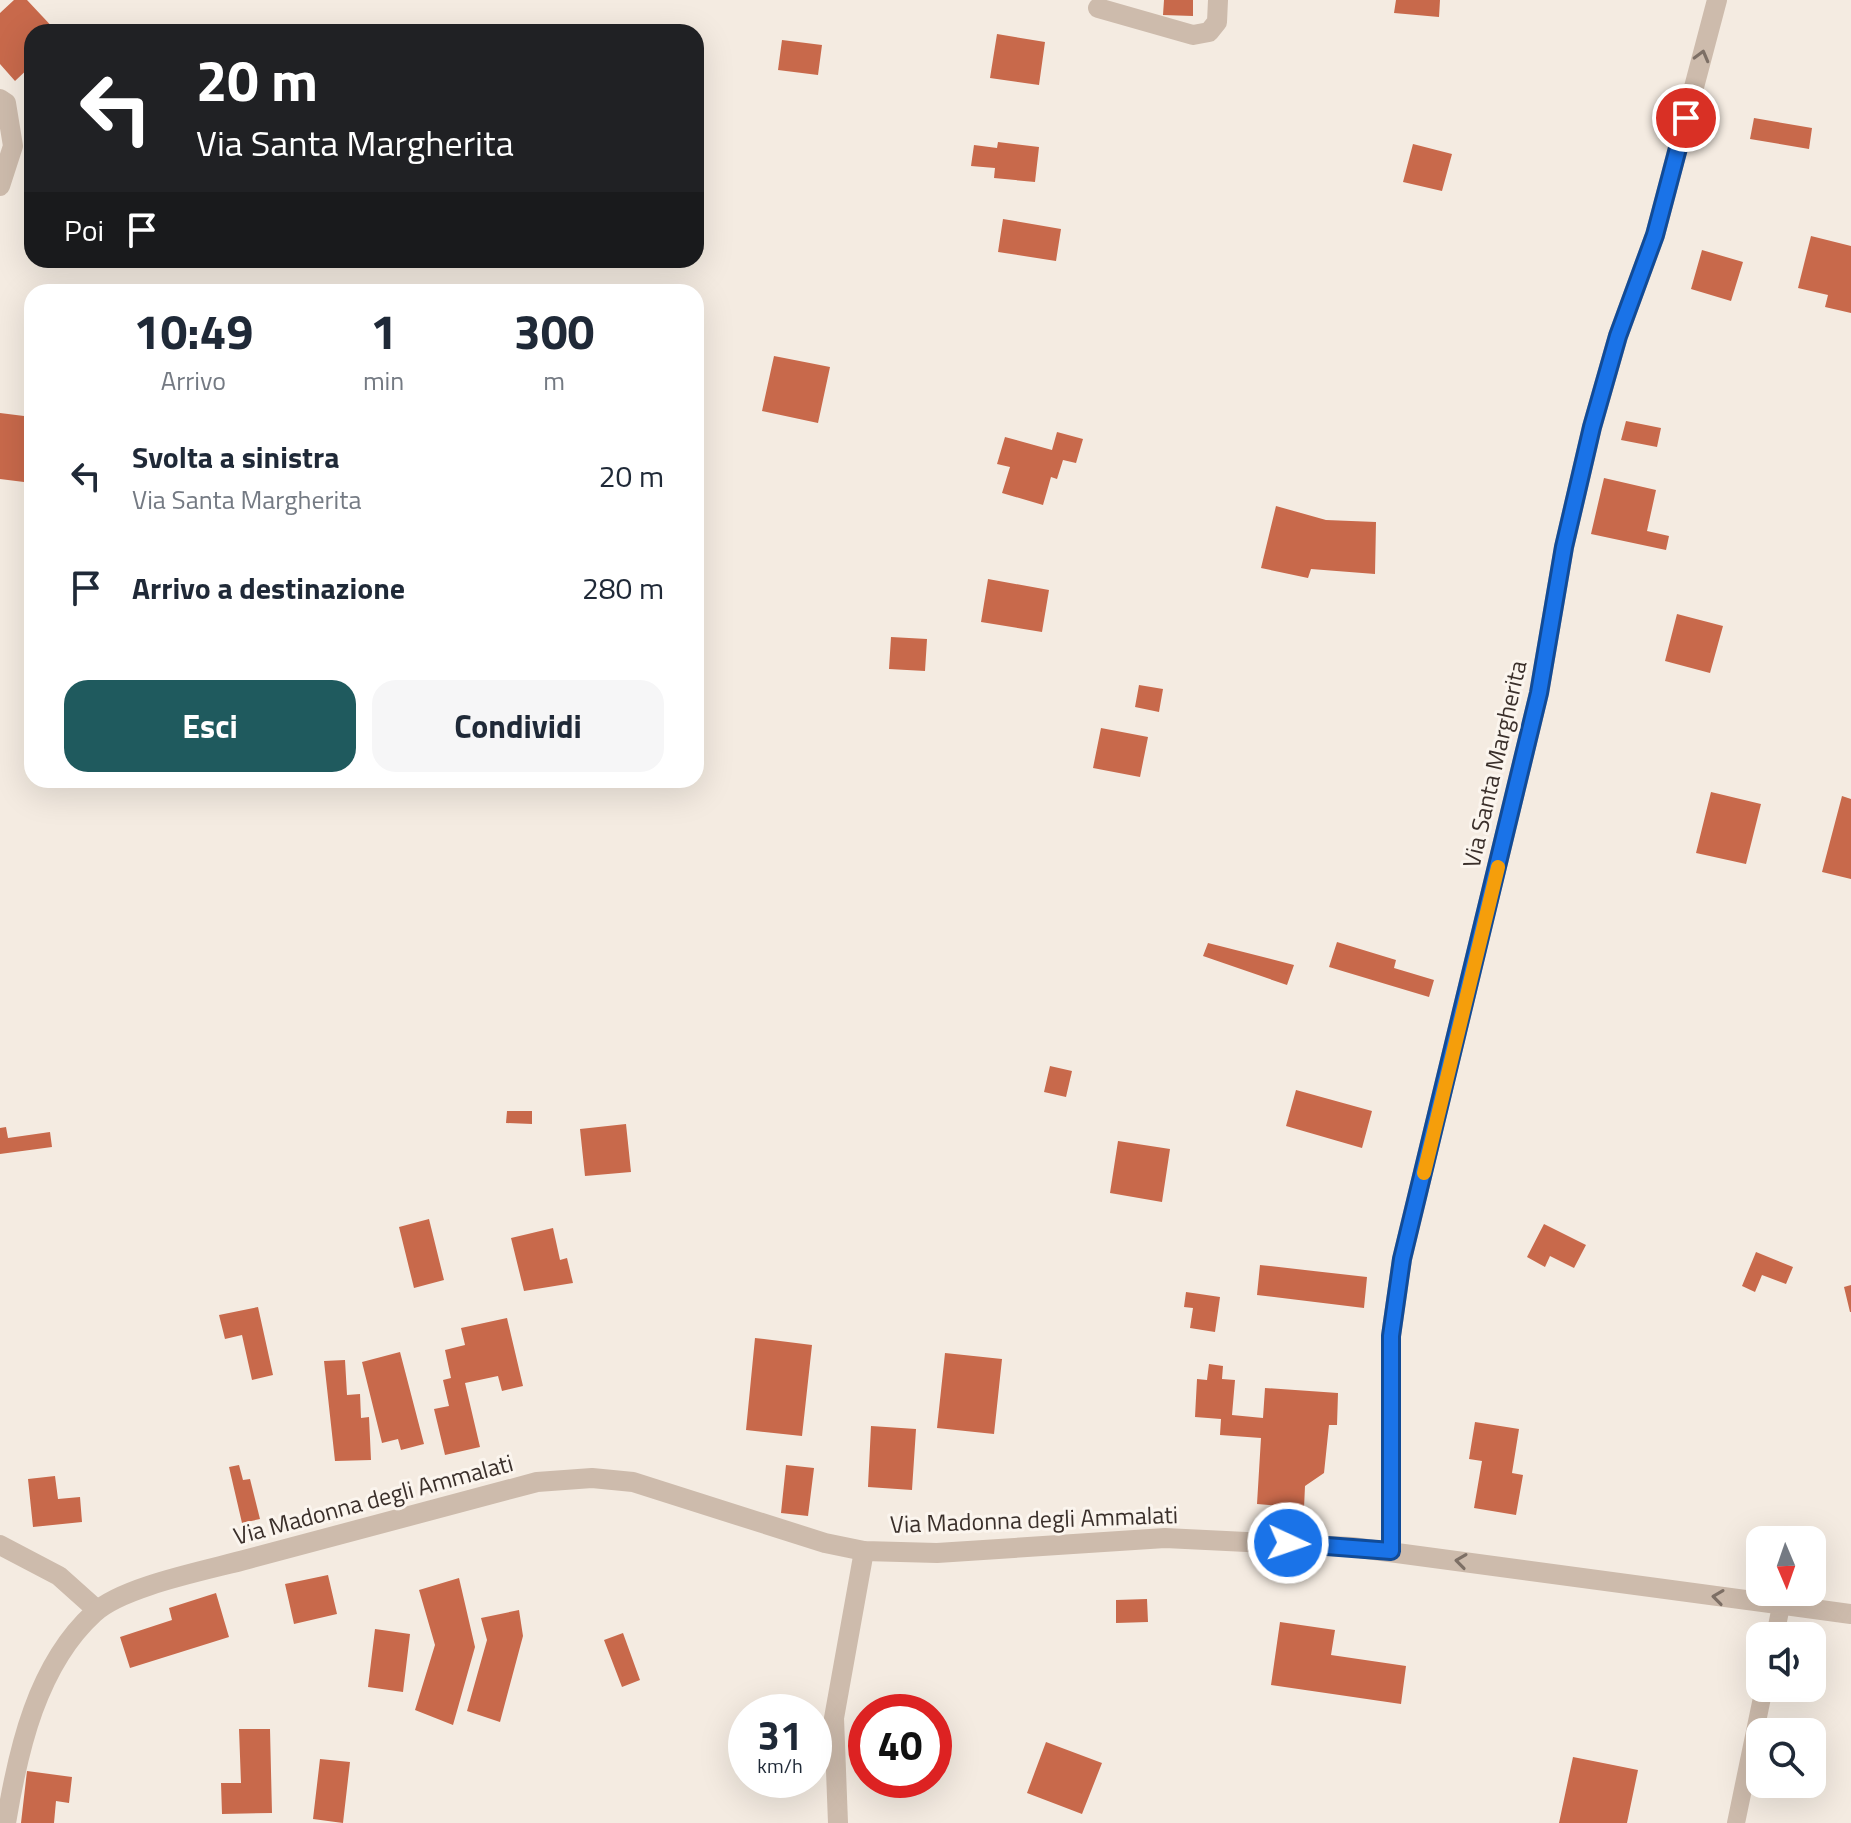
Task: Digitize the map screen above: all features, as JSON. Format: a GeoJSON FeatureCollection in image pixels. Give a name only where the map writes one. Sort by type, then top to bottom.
{"type":"FeatureCollection","features":[{"type":"Feature","properties":{"kind":"street"},"geometry":{"type":"LineString","coordinates":[[1098,8],[1193,35],[1209,32],[1217,22],[1218,0]]}},
{"type":"Feature","properties":{"kind":"street","name":"Via Santa Margherita"},"geometry":{"type":"LineString","coordinates":[[1391,1551],[1391,1336],[1402,1259],[1539,693],[1564,547],[1592,427],[1618,336],[1655,235],[1717,0]]}},
{"type":"Feature","properties":{"kind":"street"},"geometry":{"type":"LineString","coordinates":[[0,99],[6,103],[13,146],[0,186]]}},
{"type":"Feature","properties":{"kind":"street","name":"Via Madonna degli Ammalati"},"geometry":{"type":"LineString","coordinates":[[6,1823],[15,1764],[48,1676],[75,1631],[97,1610],[165,1582],[537,1482],[592,1478],[633,1482],[825,1543],[864,1551],[937,1553],[1165,1538],[1391,1551],[1746,1601]]}},
{"type":"Feature","properties":{"kind":"street"},"geometry":{"type":"LineString","coordinates":[[0,1545],[59,1576],[97,1610]]}},
{"type":"Feature","properties":{"kind":"street"},"geometry":{"type":"LineString","coordinates":[[838,1823],[834,1718],[864,1551]]}},
{"type":"Feature","properties":{"kind":"street","name":"Via Madonna degli Ammalati"},"geometry":{"type":"LineString","coordinates":[[1781,1606],[1851,1614]]}},
{"type":"Feature","properties":{"kind":"lane"},"geometry":{"type":"LineString","coordinates":[[1778,1622],[1781,1606]]}},
{"type":"Feature","properties":{"kind":"lane"},"geometry":{"type":"LineString","coordinates":[[1736,1823],[1761,1702]]}},
{"type":"Feature","properties":{"kind":"building"},"geometry":{"type":"Polygon","coordinates":[[[14,0],[27,0],[50,24],[24,24],[24,73],[15,81],[0,64],[0,13],[14,0]]]}},
{"type":"Feature","properties":{"kind":"building"},"geometry":{"type":"Polygon","coordinates":[[[1164,0],[1193,0],[1193,16],[1163,15],[1164,0]]]}},
{"type":"Feature","properties":{"kind":"building"},"geometry":{"type":"Polygon","coordinates":[[[1396,0],[1440,0],[1439,17],[1394,13],[1396,0]]]}},
{"type":"Feature","properties":{"kind":"building"},"geometry":{"type":"Polygon","coordinates":[[[997,34],[1045,42],[1039,85],[990,78],[997,34]]]}},
{"type":"Feature","properties":{"kind":"building"},"geometry":{"type":"Polygon","coordinates":[[[782,40],[822,45],[818,75],[778,70],[782,40]]]}},
{"type":"Feature","properties":{"kind":"building"},"geometry":{"type":"Polygon","coordinates":[[[1754,118],[1812,128],[1809,149],[1750,139],[1754,118]]]}},
{"type":"Feature","properties":{"kind":"building"},"geometry":{"type":"Polygon","coordinates":[[[998,142],[1039,147],[1035,182],[994,178],[995,168],[971,166],[974,145],[997,148],[998,142]]]}},
{"type":"Feature","properties":{"kind":"building"},"geometry":{"type":"Polygon","coordinates":[[[1413,144],[1452,154],[1442,191],[1403,182],[1413,144]]]}},
{"type":"Feature","properties":{"kind":"building"},"geometry":{"type":"Polygon","coordinates":[[[1003,219],[1061,229],[1056,261],[998,252],[1003,219]]]}},
{"type":"Feature","properties":{"kind":"building"},"geometry":{"type":"Polygon","coordinates":[[[1811,236],[1851,246],[1851,313],[1825,307],[1828,295],[1798,288],[1811,236]]]}},
{"type":"Feature","properties":{"kind":"building"},"geometry":{"type":"Polygon","coordinates":[[[1702,250],[1743,262],[1731,301],[1691,289],[1702,250]]]}},
{"type":"Feature","properties":{"kind":"building"},"geometry":{"type":"Polygon","coordinates":[[[774,356],[830,367],[818,423],[762,411],[774,356]]]}},
{"type":"Feature","properties":{"kind":"building"},"geometry":{"type":"Polygon","coordinates":[[[0,413],[24,416],[24,482],[0,479],[0,413]]]}},
{"type":"Feature","properties":{"kind":"building"},"geometry":{"type":"Polygon","coordinates":[[[1626,421],[1661,428],[1657,447],[1621,440],[1626,421]]]}},
{"type":"Feature","properties":{"kind":"building"},"geometry":{"type":"Polygon","coordinates":[[[1057,432],[1083,439],[1076,463],[1063,460],[1057,479],[1051,477],[1043,505],[1002,493],[1010,467],[997,464],[1005,437],[1052,450],[1057,432]]]}},
{"type":"Feature","properties":{"kind":"building"},"geometry":{"type":"Polygon","coordinates":[[[1604,478],[1656,490],[1647,531],[1669,536],[1666,550],[1591,534],[1604,478]]]}},
{"type":"Feature","properties":{"kind":"building"},"geometry":{"type":"Polygon","coordinates":[[[1276,506],[1326,520],[1376,522],[1375,574],[1311,569],[1308,578],[1261,568],[1276,506]]]}},
{"type":"Feature","properties":{"kind":"building"},"geometry":{"type":"Polygon","coordinates":[[[988,579],[1049,590],[1042,632],[981,622],[988,579]]]}},
{"type":"Feature","properties":{"kind":"building"},"geometry":{"type":"Polygon","coordinates":[[[1677,614],[1723,626],[1710,673],[1665,661],[1677,614]]]}},
{"type":"Feature","properties":{"kind":"building"},"geometry":{"type":"Polygon","coordinates":[[[891,637],[927,639],[925,671],[889,669],[891,637]]]}},
{"type":"Feature","properties":{"kind":"building"},"geometry":{"type":"Polygon","coordinates":[[[1139,685],[1163,689],[1159,712],[1135,707],[1139,685]]]}},
{"type":"Feature","properties":{"kind":"building"},"geometry":{"type":"Polygon","coordinates":[[[1101,728],[1148,737],[1140,777],[1093,768],[1101,728]]]}},
{"type":"Feature","properties":{"kind":"building"},"geometry":{"type":"Polygon","coordinates":[[[1711,792],[1761,804],[1746,864],[1696,853],[1711,792]]]}},
{"type":"Feature","properties":{"kind":"building"},"geometry":{"type":"Polygon","coordinates":[[[1842,796],[1851,799],[1851,879],[1822,872],[1842,796]]]}},
{"type":"Feature","properties":{"kind":"building"},"geometry":{"type":"Polygon","coordinates":[[[1337,942],[1396,960],[1394,968],[1434,980],[1429,997],[1329,967],[1337,942]]]}},
{"type":"Feature","properties":{"kind":"building"},"geometry":{"type":"Polygon","coordinates":[[[1208,943],[1294,965],[1287,985],[1203,956],[1208,943]]]}},
{"type":"Feature","properties":{"kind":"building"},"geometry":{"type":"Polygon","coordinates":[[[1050,1066],[1072,1071],[1066,1097],[1044,1092],[1050,1066]]]}},
{"type":"Feature","properties":{"kind":"building"},"geometry":{"type":"Polygon","coordinates":[[[1296,1090],[1372,1111],[1362,1148],[1286,1126],[1296,1090]]]}},
{"type":"Feature","properties":{"kind":"building"},"geometry":{"type":"Polygon","coordinates":[[[507,1111],[532,1111],[532,1124],[506,1123],[507,1111]]]}},
{"type":"Feature","properties":{"kind":"building"},"geometry":{"type":"Polygon","coordinates":[[[626,1124],[631,1172],[585,1176],[580,1129],[626,1124]]]}},
{"type":"Feature","properties":{"kind":"building"},"geometry":{"type":"Polygon","coordinates":[[[6,1127],[8,1138],[50,1132],[52,1147],[0,1154],[0,1128],[6,1127]]]}},
{"type":"Feature","properties":{"kind":"building"},"geometry":{"type":"Polygon","coordinates":[[[1118,1141],[1170,1149],[1162,1202],[1110,1193],[1118,1141]]]}},
{"type":"Feature","properties":{"kind":"building"},"geometry":{"type":"Polygon","coordinates":[[[429,1219],[444,1280],[414,1288],[399,1227],[429,1219]]]}},
{"type":"Feature","properties":{"kind":"building"},"geometry":{"type":"Polygon","coordinates":[[[1544,1224],[1586,1245],[1574,1268],[1550,1256],[1545,1267],[1527,1257],[1544,1224]]]}},
{"type":"Feature","properties":{"kind":"building"},"geometry":{"type":"Polygon","coordinates":[[[553,1228],[560,1260],[567,1258],[573,1283],[524,1291],[511,1238],[553,1228]]]}},
{"type":"Feature","properties":{"kind":"building"},"geometry":{"type":"Polygon","coordinates":[[[1756,1252],[1793,1267],[1786,1284],[1762,1275],[1755,1292],[1742,1286],[1756,1252]]]}},
{"type":"Feature","properties":{"kind":"building"},"geometry":{"type":"Polygon","coordinates":[[[1260,1265],[1367,1277],[1364,1308],[1257,1295],[1260,1265]]]}},
{"type":"Feature","properties":{"kind":"building"},"geometry":{"type":"Polygon","coordinates":[[[1851,1285],[1851,1312],[1850,1312],[1844,1287],[1851,1285]]]}},
{"type":"Feature","properties":{"kind":"building"},"geometry":{"type":"Polygon","coordinates":[[[1186,1292],[1220,1297],[1215,1332],[1190,1328],[1193,1308],[1184,1307],[1186,1292]]]}},
{"type":"Feature","properties":{"kind":"building"},"geometry":{"type":"Polygon","coordinates":[[[258,1307],[273,1375],[252,1380],[242,1335],[225,1339],[219,1315],[258,1307]]]}},
{"type":"Feature","properties":{"kind":"building"},"geometry":{"type":"Polygon","coordinates":[[[507,1318],[523,1386],[502,1391],[498,1376],[465,1383],[480,1447],[445,1455],[434,1409],[449,1406],[443,1380],[451,1378],[445,1350],[465,1345],[461,1328],[507,1318]]]}},
{"type":"Feature","properties":{"kind":"building"},"geometry":{"type":"Polygon","coordinates":[[[755,1338],[812,1345],[802,1436],[746,1430],[755,1338]]]}},
{"type":"Feature","properties":{"kind":"building"},"geometry":{"type":"Polygon","coordinates":[[[400,1352],[424,1444],[401,1450],[398,1439],[382,1443],[362,1362],[400,1352]]]}},
{"type":"Feature","properties":{"kind":"building"},"geometry":{"type":"Polygon","coordinates":[[[945,1353],[1002,1359],[994,1434],[937,1428],[945,1353]]]}},
{"type":"Feature","properties":{"kind":"building"},"geometry":{"type":"Polygon","coordinates":[[[345,1360],[347,1395],[360,1394],[361,1418],[369,1417],[371,1460],[335,1461],[324,1361],[345,1360]]]}},
{"type":"Feature","properties":{"kind":"building"},"geometry":{"type":"Polygon","coordinates":[[[1209,1364],[1223,1366],[1222,1379],[1235,1380],[1232,1415],[1263,1418],[1265,1388],[1338,1393],[1337,1425],[1329,1425],[1324,1473],[1305,1486],[1304,1508],[1257,1504],[1261,1438],[1220,1435],[1221,1419],[1195,1417],[1197,1379],[1207,1380],[1209,1364]]]}},
{"type":"Feature","properties":{"kind":"building"},"geometry":{"type":"Polygon","coordinates":[[[1475,1422],[1519,1429],[1512,1473],[1523,1475],[1516,1515],[1474,1508],[1482,1461],[1469,1459],[1475,1422]]]}},
{"type":"Feature","properties":{"kind":"building"},"geometry":{"type":"Polygon","coordinates":[[[871,1426],[916,1429],[912,1490],[868,1487],[871,1426]]]}},
{"type":"Feature","properties":{"kind":"building"},"geometry":{"type":"Polygon","coordinates":[[[239,1465],[243,1480],[250,1479],[260,1519],[242,1523],[229,1467],[239,1465]]]}},
{"type":"Feature","properties":{"kind":"building"},"geometry":{"type":"Polygon","coordinates":[[[786,1465],[814,1468],[808,1516],[781,1513],[786,1465]]]}},
{"type":"Feature","properties":{"kind":"building"},"geometry":{"type":"Polygon","coordinates":[[[55,1476],[58,1499],[80,1497],[82,1522],[33,1527],[28,1479],[55,1476]]]}},
{"type":"Feature","properties":{"kind":"building"},"geometry":{"type":"Polygon","coordinates":[[[328,1575],[337,1614],[294,1624],[285,1584],[328,1575]]]}},
{"type":"Feature","properties":{"kind":"building"},"geometry":{"type":"Polygon","coordinates":[[[459,1578],[475,1647],[453,1725],[415,1710],[435,1645],[419,1590],[459,1578]]]}},
{"type":"Feature","properties":{"kind":"building"},"geometry":{"type":"Polygon","coordinates":[[[216,1593],[229,1637],[130,1668],[120,1637],[172,1620],[169,1608],[216,1593]]]}},
{"type":"Feature","properties":{"kind":"building"},"geometry":{"type":"Polygon","coordinates":[[[1147,1599],[1148,1622],[1116,1623],[1116,1600],[1147,1599]]]}},
{"type":"Feature","properties":{"kind":"building"},"geometry":{"type":"Polygon","coordinates":[[[519,1610],[523,1636],[500,1722],[467,1711],[487,1640],[481,1618],[519,1610]]]}},
{"type":"Feature","properties":{"kind":"building"},"geometry":{"type":"Polygon","coordinates":[[[1280,1622],[1335,1630],[1331,1655],[1406,1666],[1401,1704],[1271,1685],[1280,1622]]]}},
{"type":"Feature","properties":{"kind":"building"},"geometry":{"type":"Polygon","coordinates":[[[375,1629],[410,1634],[403,1692],[368,1687],[375,1629]]]}},
{"type":"Feature","properties":{"kind":"building"},"geometry":{"type":"Polygon","coordinates":[[[623,1633],[640,1680],[622,1687],[604,1640],[623,1633]]]}},
{"type":"Feature","properties":{"kind":"building"},"geometry":{"type":"Polygon","coordinates":[[[239,1729],[270,1729],[272,1813],[222,1814],[221,1783],[241,1783],[239,1729]]]}},
{"type":"Feature","properties":{"kind":"building"},"geometry":{"type":"Polygon","coordinates":[[[1046,1742],[1102,1763],[1082,1814],[1027,1793],[1046,1742]]]}},
{"type":"Feature","properties":{"kind":"building"},"geometry":{"type":"Polygon","coordinates":[[[1573,1757],[1638,1770],[1627,1823],[1559,1823],[1573,1757]]]}},
{"type":"Feature","properties":{"kind":"building"},"geometry":{"type":"Polygon","coordinates":[[[320,1759],[350,1762],[343,1823],[313,1819],[320,1759]]]}},
{"type":"Feature","properties":{"kind":"building"},"geometry":{"type":"Polygon","coordinates":[[[27,1771],[72,1777],[69,1803],[56,1801],[54,1823],[21,1823],[27,1771]]]}},
{"type":"Feature","properties":{"kind":"slow traffic"},"geometry":{"type":"LineString","coordinates":[[1424,1173],[1498,867]]}},
{"type":"Feature","properties":{"kind":"route"},"geometry":{"type":"LineString","coordinates":[[1288,1543],[1391,1551],[1391,1336],[1402,1259],[1539,693],[1564,547],[1592,427],[1618,336],[1655,235],[1686,118]]}}]}
